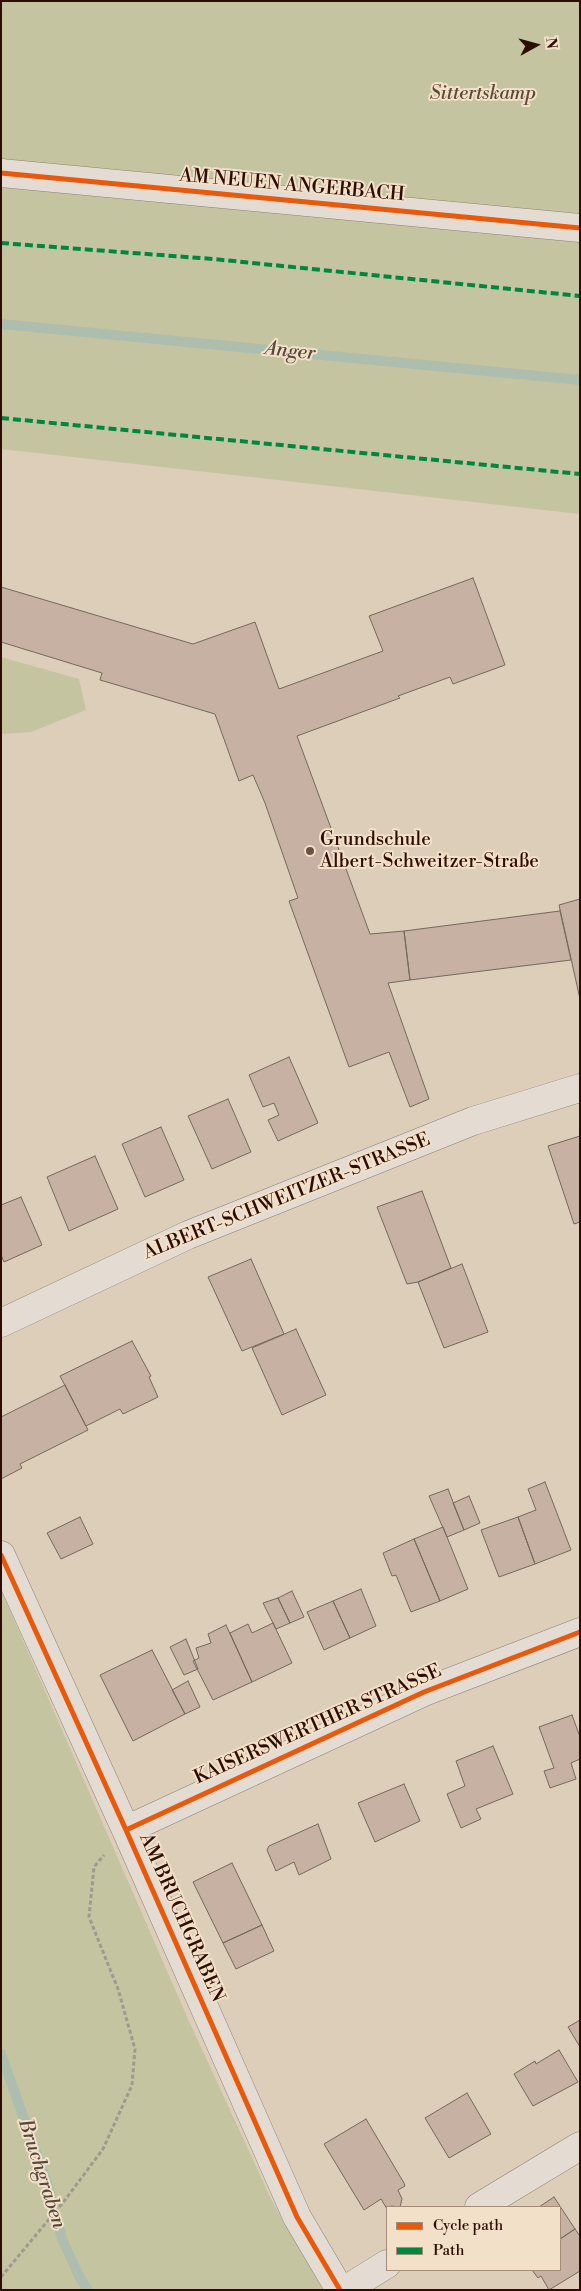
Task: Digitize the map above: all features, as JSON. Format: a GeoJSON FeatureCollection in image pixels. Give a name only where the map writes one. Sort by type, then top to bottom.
{"type":"FeatureCollection","features":[{"type":"Feature","properties":{"kind":"street","name":"AM NEUEN ANGERBACH"},"geometry":{"type":"LineString","coordinates":[[1,173],[580,228]]}},
{"type":"Feature","properties":{"kind":"street","name":"ALBERT-SCHWEITZER-STRASSE"},"geometry":{"type":"LineString","coordinates":[[1,1323],[188,1235],[473,1121],[580,1088]]}},
{"type":"Feature","properties":{"kind":"street","name":"AM BRUCHGRABEN"},"geometry":{"type":"LineString","coordinates":[[1,1555],[126,1830],[297,2217],[340,2290]]}},
{"type":"Feature","properties":{"kind":"street","name":"KAISERSWERTHER STRASSE"},"geometry":{"type":"LineString","coordinates":[[126,1830],[424,1692],[580,1632]]}},
{"type":"Feature","properties":{"kind":"street"},"geometry":{"type":"LineString","coordinates":[[481,2206],[579,2147]]}},
{"type":"Feature","properties":{"kind":"street"},"geometry":{"type":"LineString","coordinates":[[345,2290],[386,2265]]}},
{"type":"Feature","properties":{"kind":"path"},"geometry":{"type":"LineString","coordinates":[[1,2277],[65,2200],[103,2149],[132,2085],[135,2050],[118,1989],[89,1917],[94,1867],[126,1830]]}},
{"type":"Feature","properties":{"kind":"green space","name":"Sittertskamp"},"geometry":{"type":"Polygon","coordinates":[[[1,1],[580,1],[580,514],[1,449],[1,1]]]}},
{"type":"Feature","properties":{"kind":"green space"},"geometry":{"type":"Polygon","coordinates":[[[1,657],[79,679],[86,710],[31,732],[1,734],[1,657]]]}},
{"type":"Feature","properties":{"kind":"green space"},"geometry":{"type":"Polygon","coordinates":[[[1,1590],[188,2019],[272,2201],[323,2290],[1,2290],[1,1590]]]}},
{"type":"Feature","properties":{"kind":"building","name":"Grundschule Albert-Schweitzer-Straße"},"geometry":{"type":"Polygon","coordinates":[[[473,578],[505,665],[453,684],[450,677],[398,696],[400,698],[297,736],[370,934],[404,931],[410,980],[388,983],[429,1099],[410,1107],[389,1052],[349,1067],[289,901],[298,898],[265,803],[253,775],[239,781],[215,714],[100,680],[102,673],[1,642],[1,587],[193,644],[255,622],[279,689],[383,651],[369,616],[473,578]]]}},
{"type":"Feature","properties":{"kind":"building"},"geometry":{"type":"Polygon","coordinates":[[[580,899],[580,999],[559,905],[580,899]]]}},
{"type":"Feature","properties":{"kind":"building"},"geometry":{"type":"Polygon","coordinates":[[[560,911],[571,960],[410,980],[404,931],[560,911]]]}},
{"type":"Feature","properties":{"kind":"building"},"geometry":{"type":"Polygon","coordinates":[[[289,1057],[318,1123],[278,1141],[268,1120],[279,1115],[274,1103],[263,1107],[249,1075],[289,1057]]]}},
{"type":"Feature","properties":{"kind":"building"},"geometry":{"type":"Polygon","coordinates":[[[228,1099],[251,1152],[212,1169],[188,1116],[228,1099]]]}},
{"type":"Feature","properties":{"kind":"building"},"geometry":{"type":"Polygon","coordinates":[[[161,1127],[184,1180],[145,1197],[122,1144],[161,1127]]]}},
{"type":"Feature","properties":{"kind":"building"},"geometry":{"type":"Polygon","coordinates":[[[580,1136],[580,1222],[574,1224],[548,1146],[580,1136]]]}},
{"type":"Feature","properties":{"kind":"building"},"geometry":{"type":"Polygon","coordinates":[[[95,1156],[118,1209],[69,1231],[47,1177],[95,1156]]]}},
{"type":"Feature","properties":{"kind":"building"},"geometry":{"type":"Polygon","coordinates":[[[422,1191],[451,1268],[418,1282],[407,1284],[377,1207],[422,1191]]]}},
{"type":"Feature","properties":{"kind":"building"},"geometry":{"type":"Polygon","coordinates":[[[21,1197],[42,1245],[4,1262],[1,1255],[1,1205],[21,1197]]]}},
{"type":"Feature","properties":{"kind":"building"},"geometry":{"type":"Polygon","coordinates":[[[251,1259],[284,1334],[242,1351],[208,1277],[251,1259]]]}},
{"type":"Feature","properties":{"kind":"building"},"geometry":{"type":"Polygon","coordinates":[[[462,1264],[488,1332],[444,1348],[418,1282],[462,1264]]]}},
{"type":"Feature","properties":{"kind":"building"},"geometry":{"type":"Polygon","coordinates":[[[296,1329],[326,1395],[282,1415],[252,1348],[296,1329]]]}},
{"type":"Feature","properties":{"kind":"building"},"geometry":{"type":"Polygon","coordinates":[[[132,1341],[151,1376],[149,1377],[158,1397],[123,1414],[120,1409],[86,1426],[60,1376],[132,1341]]]}},
{"type":"Feature","properties":{"kind":"building"},"geometry":{"type":"Polygon","coordinates":[[[65,1385],[88,1430],[20,1464],[22,1468],[1,1479],[1,1417],[65,1385]]]}},
{"type":"Feature","properties":{"kind":"building"},"geometry":{"type":"Polygon","coordinates":[[[545,1482],[571,1550],[535,1564],[518,1517],[536,1510],[528,1489],[545,1482]]]}},
{"type":"Feature","properties":{"kind":"building"},"geometry":{"type":"Polygon","coordinates":[[[448,1489],[464,1530],[447,1537],[429,1496],[448,1489]]]}},
{"type":"Feature","properties":{"kind":"building"},"geometry":{"type":"Polygon","coordinates":[[[469,1496],[480,1523],[464,1530],[453,1503],[469,1496]]]}},
{"type":"Feature","properties":{"kind":"building"},"geometry":{"type":"Polygon","coordinates":[[[80,1517],[93,1544],[61,1559],[47,1533],[80,1517]]]}},
{"type":"Feature","properties":{"kind":"building"},"geometry":{"type":"Polygon","coordinates":[[[518,1517],[535,1564],[499,1577],[481,1530],[518,1517]]]}},
{"type":"Feature","properties":{"kind":"building"},"geometry":{"type":"Polygon","coordinates":[[[443,1527],[468,1589],[440,1601],[414,1539],[443,1527]]]}},
{"type":"Feature","properties":{"kind":"building"},"geometry":{"type":"Polygon","coordinates":[[[414,1539],[440,1601],[411,1612],[396,1575],[392,1576],[383,1553],[414,1539]]]}},
{"type":"Feature","properties":{"kind":"building"},"geometry":{"type":"Polygon","coordinates":[[[361,1589],[376,1626],[350,1638],[333,1601],[361,1589]]]}},
{"type":"Feature","properties":{"kind":"building"},"geometry":{"type":"Polygon","coordinates":[[[292,1591],[304,1617],[290,1623],[278,1598],[292,1591]]]}},
{"type":"Feature","properties":{"kind":"building"},"geometry":{"type":"Polygon","coordinates":[[[278,1598],[290,1623],[276,1629],[263,1603],[278,1598]]]}},
{"type":"Feature","properties":{"kind":"building"},"geometry":{"type":"Polygon","coordinates":[[[333,1601],[350,1638],[324,1650],[307,1612],[333,1601]]]}},
{"type":"Feature","properties":{"kind":"building"},"geometry":{"type":"Polygon","coordinates":[[[273,1623],[292,1663],[252,1682],[230,1633],[248,1624],[252,1633],[273,1623]]]}},
{"type":"Feature","properties":{"kind":"building"},"geometry":{"type":"Polygon","coordinates":[[[226,1625],[252,1682],[213,1700],[193,1661],[199,1658],[196,1648],[211,1643],[208,1634],[226,1625]]]}},
{"type":"Feature","properties":{"kind":"building"},"geometry":{"type":"Polygon","coordinates":[[[186,1639],[198,1669],[184,1675],[170,1647],[186,1639]]]}},
{"type":"Feature","properties":{"kind":"building"},"geometry":{"type":"Polygon","coordinates":[[[152,1650],[185,1714],[133,1741],[100,1675],[152,1650]]]}},
{"type":"Feature","properties":{"kind":"building"},"geometry":{"type":"Polygon","coordinates":[[[188,1681],[200,1707],[185,1714],[172,1690],[188,1681]]]}},
{"type":"Feature","properties":{"kind":"building"},"geometry":{"type":"Polygon","coordinates":[[[572,1715],[580,1737],[580,1759],[571,1763],[576,1779],[550,1788],[544,1771],[554,1768],[539,1727],[572,1715]]]}},
{"type":"Feature","properties":{"kind":"building"},"geometry":{"type":"Polygon","coordinates":[[[493,1746],[513,1794],[476,1809],[481,1819],[461,1828],[447,1794],[465,1786],[456,1761],[493,1746]]]}},
{"type":"Feature","properties":{"kind":"building"},"geometry":{"type":"Polygon","coordinates":[[[404,1784],[420,1821],[375,1842],[358,1803],[404,1784]]]}},
{"type":"Feature","properties":{"kind":"building"},"geometry":{"type":"Polygon","coordinates":[[[318,1824],[331,1859],[299,1875],[294,1862],[276,1871],[267,1850],[269,1846],[318,1824]]]}},
{"type":"Feature","properties":{"kind":"building"},"geometry":{"type":"Polygon","coordinates":[[[232,1863],[262,1925],[223,1943],[193,1882],[232,1863]]]}},
{"type":"Feature","properties":{"kind":"building"},"geometry":{"type":"Polygon","coordinates":[[[262,1925],[274,1951],[236,1969],[223,1943],[262,1925]]]}},
{"type":"Feature","properties":{"kind":"building"},"geometry":{"type":"Polygon","coordinates":[[[580,2020],[580,2047],[568,2027],[580,2020]]]}},
{"type":"Feature","properties":{"kind":"building"},"geometry":{"type":"Polygon","coordinates":[[[559,2050],[578,2082],[533,2106],[514,2074],[535,2061],[536,2064],[559,2050]]]}},
{"type":"Feature","properties":{"kind":"building"},"geometry":{"type":"Polygon","coordinates":[[[467,2093],[491,2134],[449,2158],[425,2118],[467,2093]]]}},
{"type":"Feature","properties":{"kind":"building"},"geometry":{"type":"Polygon","coordinates":[[[366,2119],[404,2183],[405,2186],[398,2190],[402,2199],[400,2206],[386,2207],[381,2199],[364,2210],[324,2144],[366,2119]]]}},
{"type":"Feature","properties":{"kind":"building"},"geometry":{"type":"Polygon","coordinates":[[[554,2197],[560,2206],[540,2206],[554,2197]]]}},
{"type":"Feature","properties":{"kind":"building"},"geometry":{"type":"Polygon","coordinates":[[[561,2208],[575,2229],[561,2238],[561,2208]]]}},
{"type":"Feature","properties":{"kind":"building"},"geometry":{"type":"Polygon","coordinates":[[[575,2229],[580,2236],[580,2271],[549,2290],[541,2276],[538,2278],[533,2271],[561,2271],[561,2238],[575,2229]]]}},
{"type":"Feature","properties":{"kind":"waterway","name":"Anger"},"geometry":{"type":"LineString","coordinates":[[1,324],[580,380]]}},
{"type":"Feature","properties":{"kind":"waterway","name":"Bruchgraben"},"geometry":{"type":"LineString","coordinates":[[1,2054],[48,2186],[62,2239],[80,2278],[88,2290]]}},
{"type":"Feature","properties":{"kind":"marked path"},"geometry":{"type":"LineString","coordinates":[[1,243],[213,259],[580,296]]}},
{"type":"Feature","properties":{"kind":"marked path"},"geometry":{"type":"LineString","coordinates":[[1,418],[580,474]]}},
{"type":"Feature","properties":{"kind":"cycle path"},"geometry":{"type":"LineString","coordinates":[[1,173],[580,228]]}},
{"type":"Feature","properties":{"kind":"cycle path"},"geometry":{"type":"LineString","coordinates":[[1,1555],[126,1830],[297,2217],[340,2290]]}},
{"type":"Feature","properties":{"kind":"cycle path"},"geometry":{"type":"LineString","coordinates":[[126,1830],[424,1692],[580,1632]]}},
{"type":"Feature","properties":{"kind":"place","name":"Grundschule Albert-Schweitzer-Straße"},"geometry":{"type":"Point","coordinates":[310,851]}}]}
